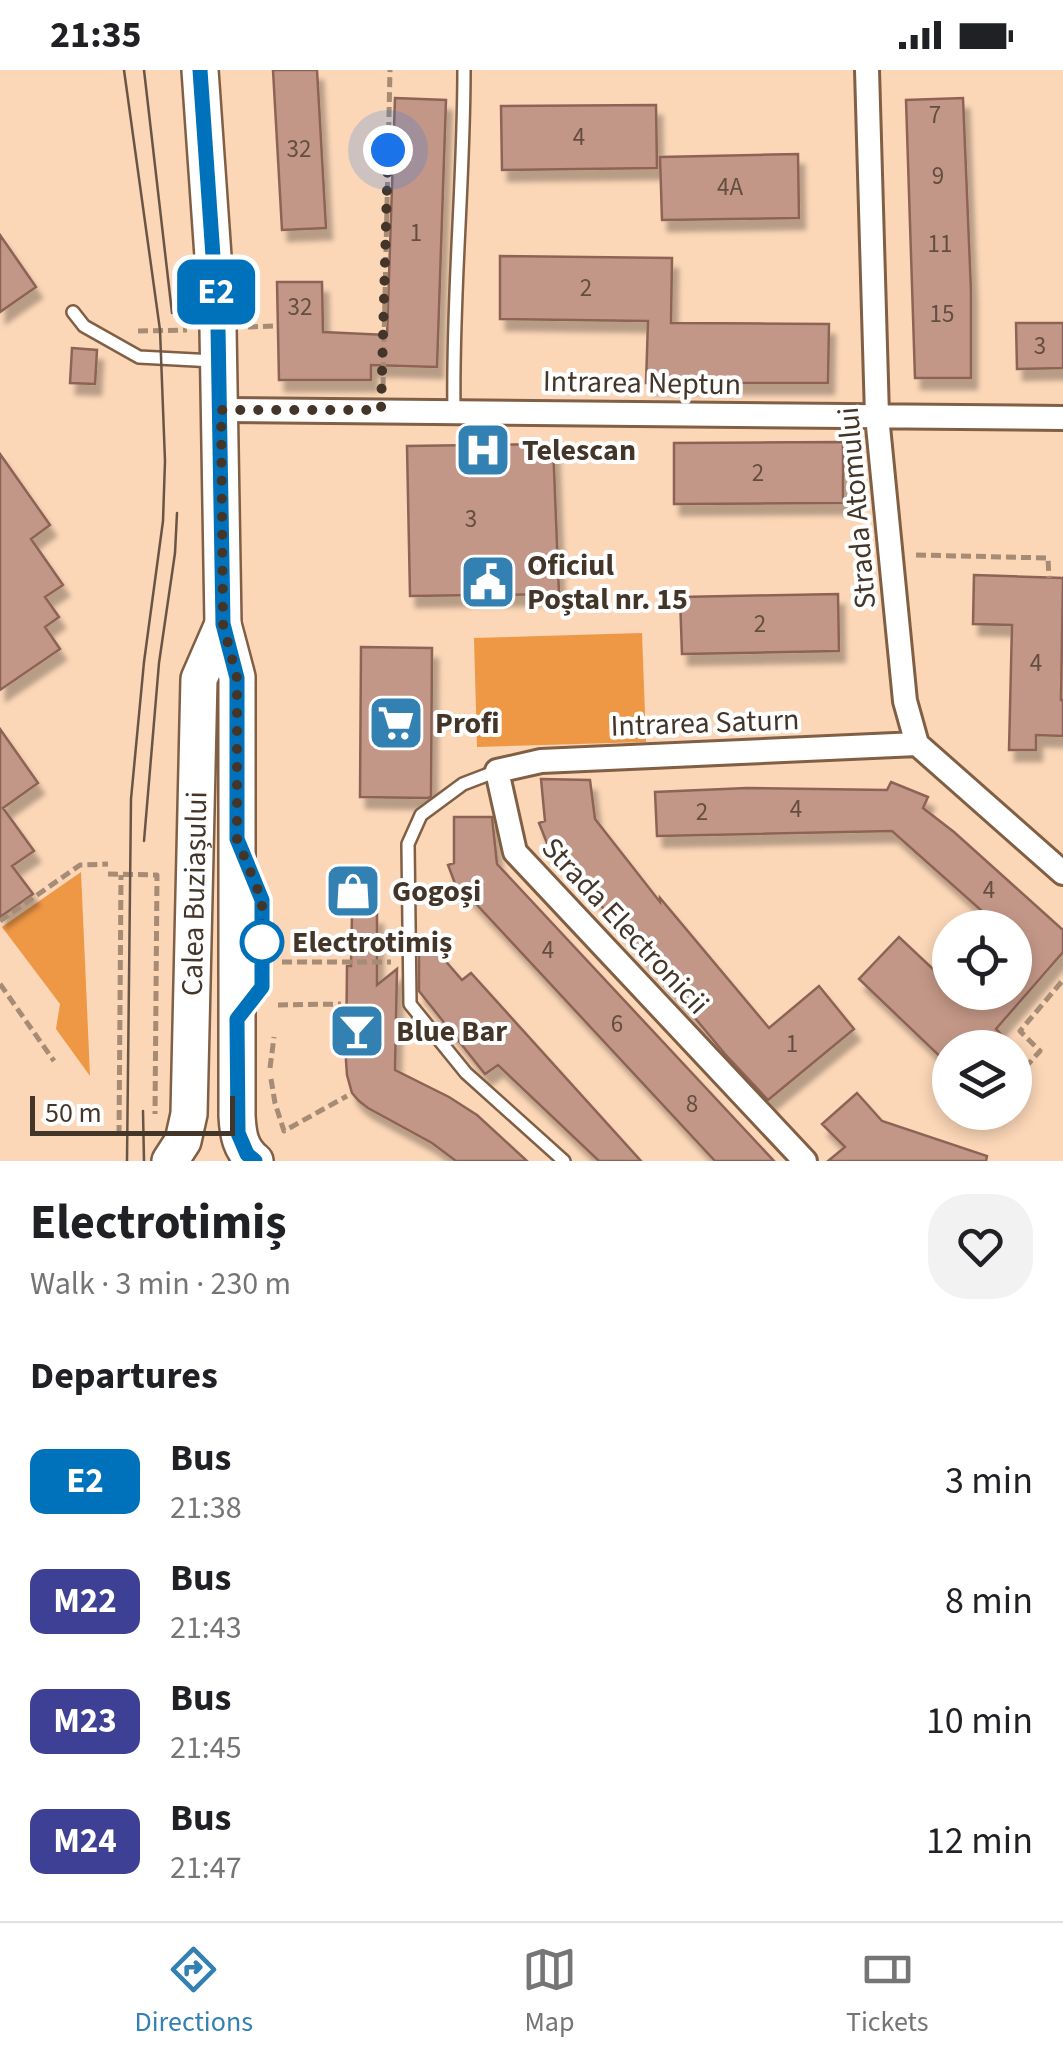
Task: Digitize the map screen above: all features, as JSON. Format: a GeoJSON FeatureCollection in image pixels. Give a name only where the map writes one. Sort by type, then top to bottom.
{"type":"FeatureCollection","features":[{"type":"Feature","properties":{"kind":"main road","name":"Calea Buziașului"},"geometry":{"type":"LineString","coordinates":[[200,70],[219,361],[223,624],[237,678],[238,1133],[247,1154],[255,1161]]}},
{"type":"Feature","properties":{"kind":"main road","name":"Calea Buziașului"},"geometry":{"type":"LineString","coordinates":[[170,1161],[183,1141],[190,1114],[199,679],[223,624]]}},
{"type":"Feature","properties":{"kind":"street","name":"Strada Atomului"},"geometry":{"type":"LineString","coordinates":[[867,70],[877,416],[905,701],[917,744]]}},
{"type":"Feature","properties":{"kind":"street","name":"Intrarea Neptun"},"geometry":{"type":"LineString","coordinates":[[221,410],[1063,418]]}},
{"type":"Feature","properties":{"kind":"street","name":"Intrarea Saturn"},"geometry":{"type":"LineString","coordinates":[[497,770],[541,760],[917,744]]}},
{"type":"Feature","properties":{"kind":"street"},"geometry":{"type":"LineString","coordinates":[[917,744],[1063,873]]}},
{"type":"Feature","properties":{"kind":"street","name":"Strada Electronicii"},"geometry":{"type":"LineString","coordinates":[[497,770],[514,852],[805,1161]]}},
{"type":"Feature","properties":{"kind":"lane"},"geometry":{"type":"LineString","coordinates":[[454,411],[464,70]]}},
{"type":"Feature","properties":{"kind":"lane"},"geometry":{"type":"LineString","coordinates":[[73,312],[84,326],[139,357],[219,361]]}},
{"type":"Feature","properties":{"kind":"lane"},"geometry":{"type":"LineString","coordinates":[[497,770],[463,784],[420,815],[408,844],[410,1004],[466,1073],[564,1161]]}},
{"type":"Feature","properties":{"kind":"path"},"geometry":{"type":"LineString","coordinates":[[381,410],[390,70]]}},
{"type":"Feature","properties":{"kind":"path"},"geometry":{"type":"LineString","coordinates":[[248,327],[273,326]]}},
{"type":"Feature","properties":{"kind":"path"},"geometry":{"type":"LineString","coordinates":[[138,332],[187,330]]}},
{"type":"Feature","properties":{"kind":"path"},"geometry":{"type":"LineString","coordinates":[[905,554],[1048,558],[1048,578]]}},
{"type":"Feature","properties":{"kind":"path"},"geometry":{"type":"LineString","coordinates":[[0,921],[80,865],[108,864]]}},
{"type":"Feature","properties":{"kind":"path"},"geometry":{"type":"LineString","coordinates":[[108,874],[157,875],[154,1122]]}},
{"type":"Feature","properties":{"kind":"path"},"geometry":{"type":"LineString","coordinates":[[119,1135],[121,874]]}},
{"type":"Feature","properties":{"kind":"path"},"geometry":{"type":"LineString","coordinates":[[278,962],[409,962]]}},
{"type":"Feature","properties":{"kind":"path"},"geometry":{"type":"LineString","coordinates":[[1021,1030],[1063,980]]}},
{"type":"Feature","properties":{"kind":"path"},"geometry":{"type":"LineString","coordinates":[[0,984],[54,1060]]}},
{"type":"Feature","properties":{"kind":"path"},"geometry":{"type":"LineString","coordinates":[[278,1005],[342,1004]]}},
{"type":"Feature","properties":{"kind":"path"},"geometry":{"type":"LineString","coordinates":[[274,1038],[270,1072],[274,1103],[284,1131],[347,1096]]}},
{"type":"Feature","properties":{"kind":"shaded area"},"geometry":{"type":"Polygon","coordinates":[[[642,633],[646,742],[477,747],[474,638],[642,633]]]}},
{"type":"Feature","properties":{"kind":"shaded area"},"geometry":{"type":"Polygon","coordinates":[[[81,872],[90,1076],[56,1029],[60,1004],[2,927],[81,872]]]}},
{"type":"Feature","properties":{"kind":"building"},"geometry":{"type":"Polygon","coordinates":[[[273,70],[317,70],[326,228],[282,230],[273,70]]]}},
{"type":"Feature","properties":{"kind":"building"},"geometry":{"type":"Polygon","coordinates":[[[395,98],[446,100],[437,367],[371,365],[371,380],[279,380],[277,282],[322,282],[323,332],[387,335],[395,98]]]}},
{"type":"Feature","properties":{"kind":"building"},"geometry":{"type":"Polygon","coordinates":[[[963,98],[971,378],[915,378],[906,100],[963,98]]]}},
{"type":"Feature","properties":{"kind":"building"},"geometry":{"type":"Polygon","coordinates":[[[656,105],[657,168],[502,170],[501,106],[656,105]]]}},
{"type":"Feature","properties":{"kind":"building"},"geometry":{"type":"Polygon","coordinates":[[[798,154],[799,218],[662,220],[660,157],[798,154]]]}},
{"type":"Feature","properties":{"kind":"building"},"geometry":{"type":"Polygon","coordinates":[[[0,235],[36,287],[0,312],[0,235]]]}},
{"type":"Feature","properties":{"kind":"building"},"geometry":{"type":"Polygon","coordinates":[[[500,256],[672,258],[671,323],[829,324],[828,383],[646,383],[648,321],[500,319],[500,256]]]}},
{"type":"Feature","properties":{"kind":"building"},"geometry":{"type":"Polygon","coordinates":[[[1016,323],[1063,323],[1063,368],[1017,369],[1016,323]]]}},
{"type":"Feature","properties":{"kind":"building"},"geometry":{"type":"Polygon","coordinates":[[[72,348],[97,350],[95,384],[70,383],[72,348]]]}},
{"type":"Feature","properties":{"kind":"building"},"geometry":{"type":"Polygon","coordinates":[[[843,442],[843,503],[674,504],[674,443],[843,442]]]}},
{"type":"Feature","properties":{"kind":"building"},"geometry":{"type":"Polygon","coordinates":[[[553,444],[559,594],[410,596],[407,446],[553,444]]]}},
{"type":"Feature","properties":{"kind":"building"},"geometry":{"type":"Polygon","coordinates":[[[0,454],[50,525],[31,539],[63,585],[45,597],[59,617],[45,627],[60,649],[0,690],[0,454]]]}},
{"type":"Feature","properties":{"kind":"building"},"geometry":{"type":"Polygon","coordinates":[[[974,575],[1063,578],[1063,736],[1036,735],[1036,750],[1009,750],[1012,625],[973,624],[974,575]]]}},
{"type":"Feature","properties":{"kind":"building"},"geometry":{"type":"Polygon","coordinates":[[[838,594],[839,651],[682,654],[680,597],[838,594]]]}},
{"type":"Feature","properties":{"kind":"building","name":"Profi"},"geometry":{"type":"Polygon","coordinates":[[[361,647],[432,648],[428,798],[360,797],[361,647]]]}},
{"type":"Feature","properties":{"kind":"building"},"geometry":{"type":"Polygon","coordinates":[[[0,729],[38,783],[3,808],[34,851],[12,866],[33,894],[0,917],[0,729]]]}},
{"type":"Feature","properties":{"kind":"building"},"geometry":{"type":"Polygon","coordinates":[[[541,779],[590,780],[595,819],[660,902],[660,898],[769,1028],[819,986],[854,1029],[768,1100],[558,854],[552,856],[539,823],[545,821],[541,779]]]}},
{"type":"Feature","properties":{"kind":"building"},"geometry":{"type":"Polygon","coordinates":[[[891,782],[928,797],[923,808],[1063,930],[1063,952],[1032,988],[1032,910],[981,910],[892,831],[657,836],[655,792],[747,788],[887,790],[891,782]]]}},
{"type":"Feature","properties":{"kind":"building"},"geometry":{"type":"Polygon","coordinates":[[[454,817],[492,817],[497,864],[774,1161],[715,1161],[464,891],[459,894],[448,865],[454,863],[454,817]]]}},
{"type":"Feature","properties":{"kind":"building"},"geometry":{"type":"Polygon","coordinates":[[[352,913],[377,914],[377,985],[397,969],[395,1070],[477,1115],[527,1161],[456,1161],[432,1143],[368,1108],[352,1093],[346,1061],[352,913]]]}},
{"type":"Feature","properties":{"kind":"building"},"geometry":{"type":"Polygon","coordinates":[[[899,937],[932,968],[932,1010],[1013,1010],[997,1030],[932,1030],[932,1049],[859,979],[899,937]]]}},
{"type":"Feature","properties":{"kind":"building"},"geometry":{"type":"Polygon","coordinates":[[[429,942],[462,980],[471,973],[641,1161],[599,1161],[498,1065],[485,1074],[419,991],[419,951],[429,942]]]}},
{"type":"Feature","properties":{"kind":"building"},"geometry":{"type":"Polygon","coordinates":[[[857,1093],[882,1121],[987,1156],[986,1161],[828,1161],[845,1147],[822,1124],[857,1093]]]}},
{"type":"Feature","properties":{"kind":"tram line"},"geometry":{"type":"LineString","coordinates":[[124,70],[160,330],[165,461],[163,521],[131,799],[127,1161]]}},
{"type":"Feature","properties":{"kind":"tram line"},"geometry":{"type":"LineString","coordinates":[[144,70],[172,313]]}},
{"type":"Feature","properties":{"kind":"tram line"},"geometry":{"type":"LineString","coordinates":[[144,841],[177,513]]}},
{"type":"Feature","properties":{"kind":"tram line"},"geometry":{"type":"LineString","coordinates":[[143,1111],[144,1161]]}},
{"type":"Feature","properties":{"kind":"bus line","name":"E2"},"geometry":{"type":"LineString","coordinates":[[200,70],[218,328],[223,624],[237,678],[237,839],[262,900],[262,987],[237,1019],[238,1133],[247,1154],[255,1161]]}},
{"type":"Feature","properties":{"kind":"place","name":"Telescan"},"geometry":{"type":"Point","coordinates":[483,450]}},
{"type":"Feature","properties":{"kind":"place","name":"Oficiul Poștal nr. 15"},"geometry":{"type":"Point","coordinates":[488,582]}},
{"type":"Feature","properties":{"kind":"place","name":"Profi"},"geometry":{"type":"Point","coordinates":[396,723]}},
{"type":"Feature","properties":{"kind":"place","name":"Gogoși"},"geometry":{"type":"Point","coordinates":[353,891]}},
{"type":"Feature","properties":{"kind":"place","name":"Electrotimiș"},"geometry":{"type":"Point","coordinates":[262,942]}},
{"type":"Feature","properties":{"kind":"place","name":"Blue Bar"},"geometry":{"type":"Point","coordinates":[357,1031]}},
{"type":"Feature","properties":{"kind":"route"},"geometry":{"type":"LineString","coordinates":[[262,942],[262,900],[237,839],[237,678],[223,624],[221,410],[381,410],[388,150]]}}]}
